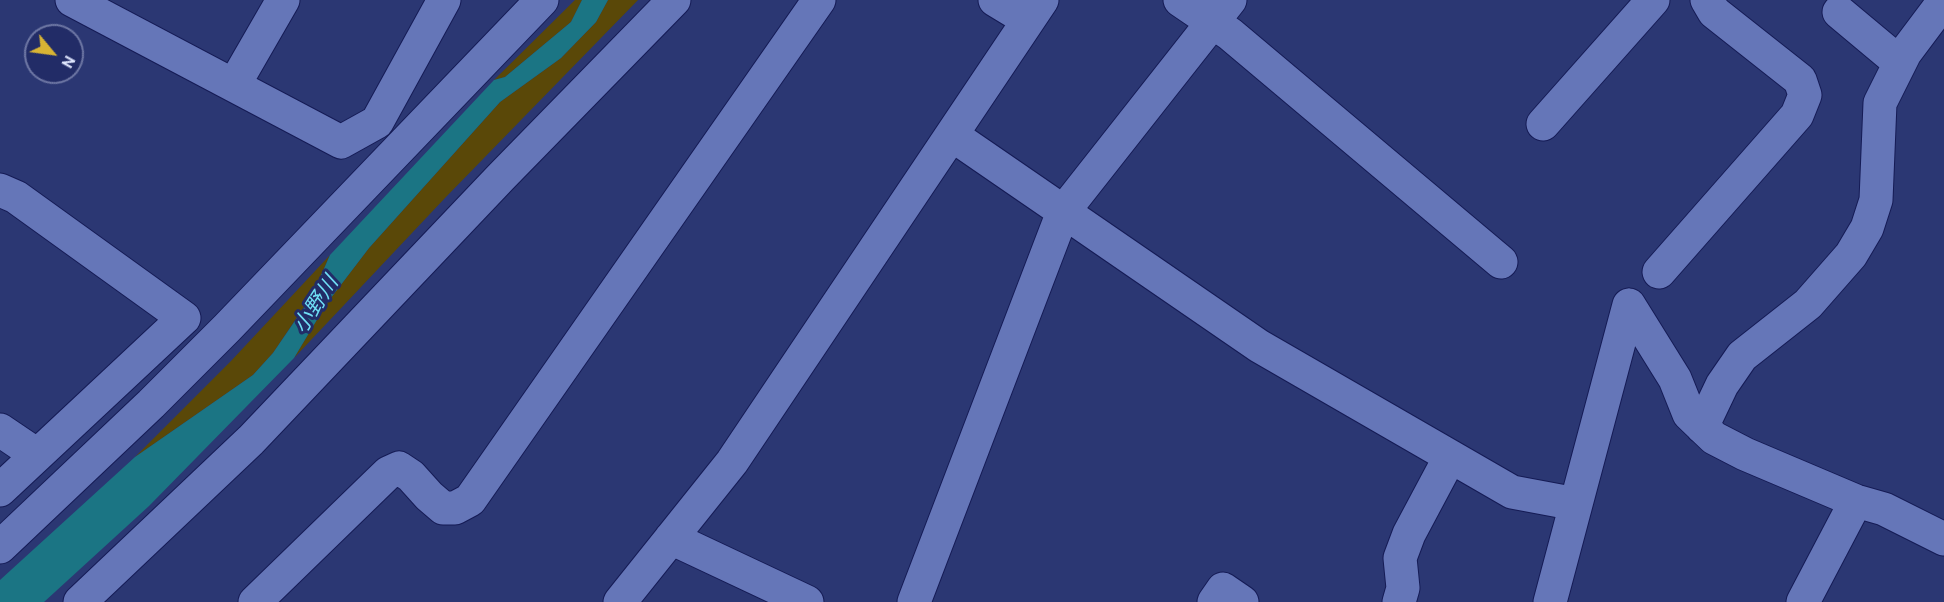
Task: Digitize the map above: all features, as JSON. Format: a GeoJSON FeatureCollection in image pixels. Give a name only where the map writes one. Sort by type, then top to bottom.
{"type":"FeatureCollection","features":[{"type":"Feature","properties":{"kind":"street"},"geometry":{"type":"LineString","coordinates":[[72,0],[119,11],[234,85],[341,142],[377,122],[444,0]]}},
{"type":"Feature","properties":{"kind":"street"},"geometry":{"type":"LineString","coordinates":[[234,85],[283,0]]}},
{"type":"Feature","properties":{"kind":"street"},"geometry":{"type":"LineString","coordinates":[[0,547],[152,404],[542,0]]}},
{"type":"Feature","properties":{"kind":"street"},"geometry":{"type":"LineString","coordinates":[[80,602],[251,440],[501,177],[674,0]]}},
{"type":"Feature","properties":{"kind":"street"},"geometry":{"type":"LineString","coordinates":[[255,602],[388,473],[399,468],[411,476],[443,508],[455,508],[470,500],[819,0]]}},
{"type":"Feature","properties":{"kind":"street"},"geometry":{"type":"LineString","coordinates":[[621,602],[732,462],[1035,10],[995,0]]}},
{"type":"Feature","properties":{"kind":"street"},"geometry":{"type":"LineString","coordinates":[[1180,0],[1221,11]]}},
{"type":"Feature","properties":{"kind":"street"},"geometry":{"type":"LineString","coordinates":[[1543,124],[1653,0]]}},
{"type":"Feature","properties":{"kind":"street"},"geometry":{"type":"LineString","coordinates":[[1659,272],[1797,115],[1805,95],[1800,80],[1714,12],[1707,0]]}},
{"type":"Feature","properties":{"kind":"street"},"geometry":{"type":"LineString","coordinates":[[1702,427],[1722,385],[1742,356],[1808,304],[1851,255],[1867,228],[1876,200],[1880,103],[1905,53],[1944,1]]}},
{"type":"Feature","properties":{"kind":"street"},"geometry":{"type":"LineString","coordinates":[[914,602],[1064,212],[1221,11]]}},
{"type":"Feature","properties":{"kind":"street"},"geometry":{"type":"LineString","coordinates":[[1221,11],[1230,34],[1501,262]]}},
{"type":"Feature","properties":{"kind":"street"},"geometry":{"type":"LineString","coordinates":[[1839,12],[1900,63]]}},
{"type":"Feature","properties":{"kind":"street"},"geometry":{"type":"LineString","coordinates":[[952,135],[1259,346],[1512,492],[1576,504]]}},
{"type":"Feature","properties":{"kind":"street"},"geometry":{"type":"LineString","coordinates":[[0,190],[16,197],[184,318],[0,490]]}},
{"type":"Feature","properties":{"kind":"street"},"geometry":{"type":"LineString","coordinates":[[1550,602],[1629,305],[1675,379],[1689,414],[1714,438],[1745,454],[1856,501],[1884,509],[1944,538]]}},
{"type":"Feature","properties":{"kind":"street"},"geometry":{"type":"LineString","coordinates":[[0,430],[37,455]]}},
{"type":"Feature","properties":{"kind":"street"},"geometry":{"type":"LineString","coordinates":[[1399,602],[1403,588],[1400,558],[1409,534],[1450,457]]}},
{"type":"Feature","properties":{"kind":"street"},"geometry":{"type":"LineString","coordinates":[[1803,602],[1856,501]]}},
{"type":"Feature","properties":{"kind":"street"},"geometry":{"type":"LineString","coordinates":[[670,538],[807,602]]}},
{"type":"Feature","properties":{"kind":"street"},"geometry":{"type":"LineString","coordinates":[[1214,602],[1223,589],[1242,602]]}},
{"type":"Feature","properties":{"kind":"shaded area"},"geometry":{"type":"Polygon","coordinates":[[[575,0],[582,0],[571,22],[505,77],[494,80],[575,0]]]}},
{"type":"Feature","properties":{"kind":"shaded area"},"geometry":{"type":"Polygon","coordinates":[[[608,0],[638,0],[445,198],[294,358],[327,303],[369,248],[500,102],[561,58],[596,22],[608,0]]]}},
{"type":"Feature","properties":{"kind":"shaded area"},"geometry":{"type":"Polygon","coordinates":[[[330,255],[312,295],[273,353],[253,375],[135,457],[231,361],[330,255]]]}},
{"type":"Feature","properties":{"kind":"water","name":"小野川"},"geometry":{"type":"Polygon","coordinates":[[[582,0],[608,0],[596,22],[561,58],[500,102],[369,248],[327,303],[294,358],[149,506],[44,602],[0,602],[0,580],[135,457],[253,375],[273,353],[312,296],[330,255],[494,80],[505,77],[571,22],[582,0]]]}}]}
